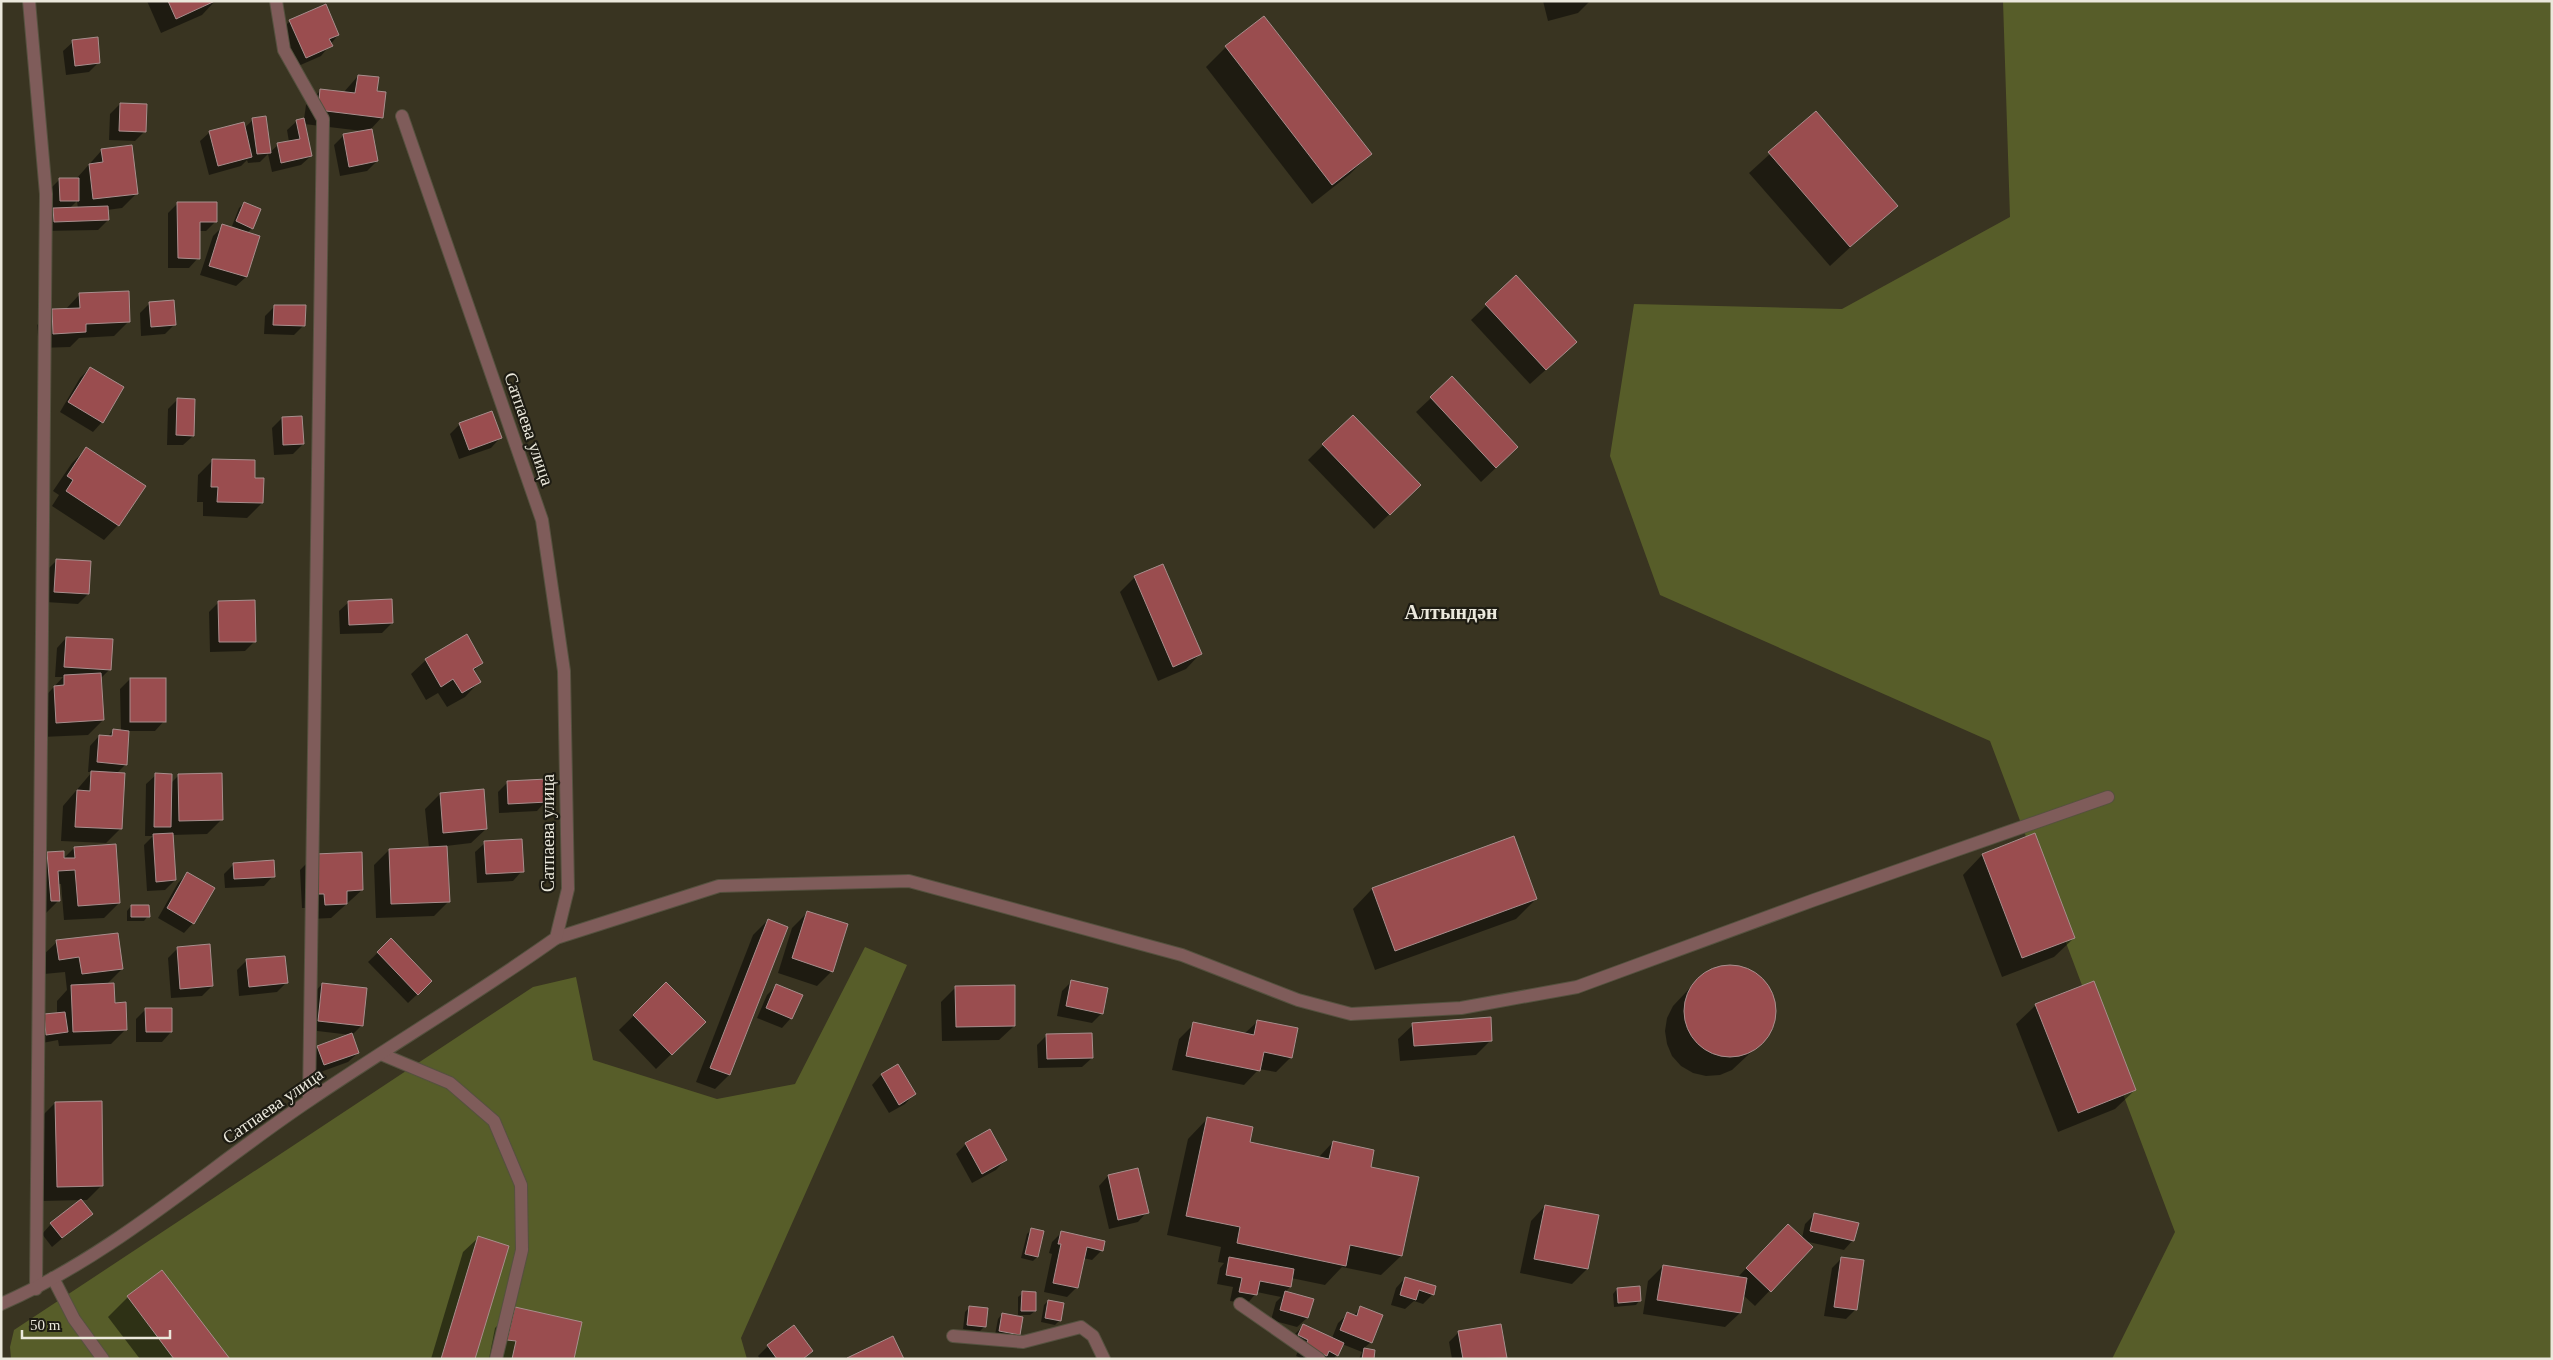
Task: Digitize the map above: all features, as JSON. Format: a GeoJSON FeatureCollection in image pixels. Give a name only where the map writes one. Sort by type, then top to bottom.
{"type":"FeatureCollection","features":[{"type":"Feature","properties":{"kind":"street"},"geometry":{"type":"LineString","coordinates":[[29,1],[46,194],[36,1289]]}},
{"type":"Feature","properties":{"kind":"street"},"geometry":{"type":"LineString","coordinates":[[276,1],[284,50],[323,119],[309,1100]]}},
{"type":"Feature","properties":{"kind":"street","name":"Сатпаева улица"},"geometry":{"type":"LineString","coordinates":[[1,1304],[36,1289],[90,1257],[309,1100],[507,973],[556,938],[568,889],[564,671],[542,520],[402,116]]}},
{"type":"Feature","properties":{"kind":"street"},"geometry":{"type":"LineString","coordinates":[[556,938],[719,886],[908,881],[1182,955],[1298,1000],[1351,1014],[1461,1008],[1576,987],[1814,900],[2108,797]]}},
{"type":"Feature","properties":{"kind":"street"},"geometry":{"type":"LineString","coordinates":[[381,1054],[450,1083],[494,1121],[521,1185],[522,1250],[496,1359]]}},
{"type":"Feature","properties":{"kind":"street"},"geometry":{"type":"LineString","coordinates":[[53,1278],[74,1319],[102,1359]]}},
{"type":"Feature","properties":{"kind":"street"},"geometry":{"type":"LineString","coordinates":[[1240,1304],[1319,1359]]}},
{"type":"Feature","properties":{"kind":"street"},"geometry":{"type":"LineString","coordinates":[[953,1336],[1023,1342],[1081,1327],[1093,1336],[1104,1359]]}},
{"type":"Feature","properties":{"kind":"green space"},"geometry":{"type":"Polygon","coordinates":[[[2003,1],[2552,1],[2552,1359],[2112,1359],[2175,1232],[1990,741],[1660,595],[1610,456],[1634,304],[1842,309],[2010,217],[2003,1]]]}},
{"type":"Feature","properties":{"kind":"green space"},"geometry":{"type":"Polygon","coordinates":[[[865,947],[907,965],[741,1338],[747,1359],[11,1359],[10,1347],[14,1330],[533,987],[576,977],[593,1060],[717,1099],[795,1084],[865,947]]]}},
{"type":"Feature","properties":{"kind":"building"},"geometry":{"type":"Polygon","coordinates":[[[168,1],[215,1],[176,19],[168,1]]]}},
{"type":"Feature","properties":{"kind":"building"},"geometry":{"type":"Polygon","coordinates":[[[326,4],[339,35],[329,39],[333,46],[306,58],[289,20],[326,4]]]}},
{"type":"Feature","properties":{"kind":"building"},"geometry":{"type":"Polygon","coordinates":[[[1264,16],[1372,154],[1332,185],[1225,46],[1264,16]]]}},
{"type":"Feature","properties":{"kind":"building"},"geometry":{"type":"Polygon","coordinates":[[[98,37],[100,63],[75,66],[72,40],[98,37]]]}},
{"type":"Feature","properties":{"kind":"building"},"geometry":{"type":"Polygon","coordinates":[[[358,75],[379,77],[377,91],[386,92],[383,118],[318,110],[320,89],[355,93],[358,75]]]}},
{"type":"Feature","properties":{"kind":"building"},"geometry":{"type":"Polygon","coordinates":[[[120,103],[147,104],[146,132],[119,131],[120,103]]]}},
{"type":"Feature","properties":{"kind":"building"},"geometry":{"type":"Polygon","coordinates":[[[1816,111],[1898,206],[1850,247],[1768,152],[1816,111]]]}},
{"type":"Feature","properties":{"kind":"building"},"geometry":{"type":"Polygon","coordinates":[[[266,116],[271,153],[257,154],[252,118],[266,116]]]}},
{"type":"Feature","properties":{"kind":"building"},"geometry":{"type":"Polygon","coordinates":[[[304,118],[312,156],[281,163],[277,143],[300,139],[296,120],[304,118]]]}},
{"type":"Feature","properties":{"kind":"building"},"geometry":{"type":"Polygon","coordinates":[[[244,122],[252,157],[218,166],[209,131],[244,122]]]}},
{"type":"Feature","properties":{"kind":"building"},"geometry":{"type":"Polygon","coordinates":[[[372,129],[378,161],[349,167],[343,134],[372,129]]]}},
{"type":"Feature","properties":{"kind":"building"},"geometry":{"type":"Polygon","coordinates":[[[132,145],[138,194],[93,199],[89,164],[103,162],[101,149],[132,145]]]}},
{"type":"Feature","properties":{"kind":"building"},"geometry":{"type":"Polygon","coordinates":[[[59,178],[79,178],[79,201],[60,201],[59,178]]]}},
{"type":"Feature","properties":{"kind":"building"},"geometry":{"type":"Polygon","coordinates":[[[177,202],[217,202],[217,222],[200,222],[200,259],[178,258],[177,202]]]}},
{"type":"Feature","properties":{"kind":"building"},"geometry":{"type":"Polygon","coordinates":[[[244,202],[261,209],[253,229],[236,221],[244,202]]]}},
{"type":"Feature","properties":{"kind":"building"},"geometry":{"type":"Polygon","coordinates":[[[108,206],[109,220],[54,222],[53,208],[108,206]]]}},
{"type":"Feature","properties":{"kind":"building"},"geometry":{"type":"Polygon","coordinates":[[[222,224],[260,236],[247,277],[209,266],[222,224]]]}},
{"type":"Feature","properties":{"kind":"building"},"geometry":{"type":"Polygon","coordinates":[[[1516,275],[1577,342],[1546,370],[1485,304],[1516,275]]]}},
{"type":"Feature","properties":{"kind":"building"},"geometry":{"type":"Polygon","coordinates":[[[129,291],[130,322],[86,324],[86,332],[53,334],[52,309],[80,308],[79,293],[129,291]]]}},
{"type":"Feature","properties":{"kind":"building"},"geometry":{"type":"Polygon","coordinates":[[[174,300],[176,325],[151,327],[149,302],[174,300]]]}},
{"type":"Feature","properties":{"kind":"building"},"geometry":{"type":"Polygon","coordinates":[[[274,305],[306,305],[305,326],[273,325],[274,305]]]}},
{"type":"Feature","properties":{"kind":"building"},"geometry":{"type":"Polygon","coordinates":[[[90,367],[124,387],[103,423],[68,402],[90,367]]]}},
{"type":"Feature","properties":{"kind":"building"},"geometry":{"type":"Polygon","coordinates":[[[1452,376],[1518,447],[1496,468],[1430,397],[1452,376]]]}},
{"type":"Feature","properties":{"kind":"building"},"geometry":{"type":"Polygon","coordinates":[[[177,398],[195,399],[194,436],[176,435],[177,398]]]}},
{"type":"Feature","properties":{"kind":"building"},"geometry":{"type":"Polygon","coordinates":[[[492,411],[502,438],[469,450],[459,423],[492,411]]]}},
{"type":"Feature","properties":{"kind":"building"},"geometry":{"type":"Polygon","coordinates":[[[1353,415],[1421,485],[1390,515],[1322,444],[1353,415]]]}},
{"type":"Feature","properties":{"kind":"building"},"geometry":{"type":"Polygon","coordinates":[[[302,416],[304,444],[283,445],[282,417],[302,416]]]}},
{"type":"Feature","properties":{"kind":"building"},"geometry":{"type":"Polygon","coordinates":[[[86,447],[146,486],[119,526],[66,491],[73,480],[67,476],[86,447]]]}},
{"type":"Feature","properties":{"kind":"building"},"geometry":{"type":"Polygon","coordinates":[[[212,459],[255,460],[255,478],[264,478],[263,503],[217,502],[218,487],[211,487],[212,459]]]}},
{"type":"Feature","properties":{"kind":"building"},"geometry":{"type":"Polygon","coordinates":[[[56,559],[91,561],[89,594],[54,592],[56,559]]]}},
{"type":"Feature","properties":{"kind":"building"},"geometry":{"type":"Polygon","coordinates":[[[1163,564],[1202,654],[1173,667],[1134,576],[1163,564]]]}},
{"type":"Feature","properties":{"kind":"building"},"geometry":{"type":"Polygon","coordinates":[[[392,599],[393,623],[349,625],[348,601],[392,599]]]}},
{"type":"Feature","properties":{"kind":"building"},"geometry":{"type":"Polygon","coordinates":[[[255,600],[256,642],[219,642],[218,601],[255,600]]]}},
{"type":"Feature","properties":{"kind":"building"},"geometry":{"type":"Polygon","coordinates":[[[467,634],[483,663],[473,669],[481,682],[462,693],[453,679],[441,687],[425,659],[467,634]]]}},
{"type":"Feature","properties":{"kind":"building"},"geometry":{"type":"Polygon","coordinates":[[[66,637],[113,639],[111,670],[64,667],[66,637]]]}},
{"type":"Feature","properties":{"kind":"building"},"geometry":{"type":"Polygon","coordinates":[[[101,673],[104,720],[56,723],[54,686],[64,685],[64,675],[101,673]]]}},
{"type":"Feature","properties":{"kind":"building"},"geometry":{"type":"Polygon","coordinates":[[[130,678],[166,678],[166,722],[130,722],[130,678]]]}},
{"type":"Feature","properties":{"kind":"building"},"geometry":{"type":"Polygon","coordinates":[[[113,729],[129,731],[127,765],[97,762],[99,735],[112,736],[113,729]]]}},
{"type":"Feature","properties":{"kind":"building"},"geometry":{"type":"Polygon","coordinates":[[[91,771],[125,773],[122,829],[75,827],[77,790],[90,791],[91,771]]]}},
{"type":"Feature","properties":{"kind":"building"},"geometry":{"type":"Polygon","coordinates":[[[155,773],[172,774],[171,827],[154,827],[155,773]]]}},
{"type":"Feature","properties":{"kind":"building"},"geometry":{"type":"Polygon","coordinates":[[[222,773],[223,820],[179,821],[178,774],[222,773]]]}},
{"type":"Feature","properties":{"kind":"building"},"geometry":{"type":"Polygon","coordinates":[[[547,779],[548,802],[508,804],[507,781],[547,779]]]}},
{"type":"Feature","properties":{"kind":"building"},"geometry":{"type":"Polygon","coordinates":[[[484,789],[487,829],[443,833],[440,793],[484,789]]]}},
{"type":"Feature","properties":{"kind":"building"},"geometry":{"type":"Polygon","coordinates":[[[173,833],[176,880],[156,882],[153,834],[173,833]]]}},
{"type":"Feature","properties":{"kind":"building"},"geometry":{"type":"Polygon","coordinates":[[[2035,833],[2075,938],[2022,958],[1982,854],[2035,833]]]}},
{"type":"Feature","properties":{"kind":"building"},"geometry":{"type":"Polygon","coordinates":[[[1514,836],[1537,899],[1395,951],[1372,888],[1514,836]]]}},
{"type":"Feature","properties":{"kind":"building"},"geometry":{"type":"Polygon","coordinates":[[[522,839],[524,872],[486,874],[484,841],[522,839]]]}},
{"type":"Feature","properties":{"kind":"building"},"geometry":{"type":"Polygon","coordinates":[[[116,844],[120,903],[78,906],[75,870],[58,871],[60,901],[51,901],[47,852],[64,851],[64,858],[75,858],[74,847],[116,844]]]}},
{"type":"Feature","properties":{"kind":"building"},"geometry":{"type":"Polygon","coordinates":[[[447,846],[450,902],[391,904],[389,849],[447,846]]]}},
{"type":"Feature","properties":{"kind":"building"},"geometry":{"type":"Polygon","coordinates":[[[362,852],[363,890],[347,891],[347,904],[325,905],[324,894],[316,894],[315,854],[362,852]]]}},
{"type":"Feature","properties":{"kind":"building"},"geometry":{"type":"Polygon","coordinates":[[[274,860],[275,877],[234,879],[233,863],[274,860]]]}},
{"type":"Feature","properties":{"kind":"building"},"geometry":{"type":"Polygon","coordinates":[[[187,872],[215,888],[194,924],[167,908],[187,872]]]}},
{"type":"Feature","properties":{"kind":"building"},"geometry":{"type":"Polygon","coordinates":[[[131,905],[149,905],[150,917],[131,917],[131,905]]]}},
{"type":"Feature","properties":{"kind":"building"},"geometry":{"type":"Polygon","coordinates":[[[807,911],[848,924],[833,972],[792,958],[807,911]]]}},
{"type":"Feature","properties":{"kind":"building"},"geometry":{"type":"Polygon","coordinates":[[[768,919],[788,927],[730,1075],[710,1068],[768,919]]]}},
{"type":"Feature","properties":{"kind":"building"},"geometry":{"type":"Polygon","coordinates":[[[118,933],[123,969],[82,974],[79,957],[59,960],[56,940],[118,933]]]}},
{"type":"Feature","properties":{"kind":"building"},"geometry":{"type":"Polygon","coordinates":[[[391,938],[432,981],[418,995],[377,952],[391,938]]]}},
{"type":"Feature","properties":{"kind":"building"},"geometry":{"type":"Polygon","coordinates":[[[210,944],[213,986],[180,989],[177,947],[210,944]]]}},
{"type":"Feature","properties":{"kind":"building"},"geometry":{"type":"Polygon","coordinates":[[[285,956],[288,983],[249,987],[246,959],[285,956]]]}},
{"type":"Feature","properties":{"kind":"building"},"geometry":{"type":"Polygon","coordinates":[[[1730,965],[1747,969],[1762,979],[1772,994],[1776,1011],[1772,1028],[1762,1043],[1747,1053],[1730,1057],[1713,1053],[1698,1043],[1688,1028],[1684,1011],[1688,994],[1698,979],[1713,969],[1730,965]]]}},
{"type":"Feature","properties":{"kind":"building"},"geometry":{"type":"Polygon","coordinates":[[[1071,980],[1108,988],[1103,1014],[1066,1006],[1071,980]]]}},
{"type":"Feature","properties":{"kind":"building"},"geometry":{"type":"Polygon","coordinates":[[[2094,981],[2136,1090],[2078,1113],[2035,1004],[2094,981]]]}},
{"type":"Feature","properties":{"kind":"building"},"geometry":{"type":"Polygon","coordinates":[[[666,982],[706,1022],[672,1055],[633,1015],[666,982]]]}},
{"type":"Feature","properties":{"kind":"building"},"geometry":{"type":"Polygon","coordinates":[[[114,983],[115,1003],[126,1002],[127,1030],[73,1032],[71,985],[114,983]]]}},
{"type":"Feature","properties":{"kind":"building"},"geometry":{"type":"Polygon","coordinates":[[[322,983],[367,988],[363,1026],[318,1021],[322,983]]]}},
{"type":"Feature","properties":{"kind":"building"},"geometry":{"type":"Polygon","coordinates":[[[776,984],[803,995],[792,1019],[766,1008],[776,984]]]}},
{"type":"Feature","properties":{"kind":"building"},"geometry":{"type":"Polygon","coordinates":[[[1015,985],[1015,1026],[956,1027],[955,986],[1015,985]]]}},
{"type":"Feature","properties":{"kind":"building"},"geometry":{"type":"Polygon","coordinates":[[[145,1008],[172,1008],[172,1032],[146,1032],[145,1008]]]}},
{"type":"Feature","properties":{"kind":"building"},"geometry":{"type":"Polygon","coordinates":[[[65,1012],[68,1032],[46,1035],[44,1014],[65,1012]]]}},
{"type":"Feature","properties":{"kind":"building"},"geometry":{"type":"Polygon","coordinates":[[[1491,1017],[1492,1041],[1414,1046],[1412,1023],[1491,1017]]]}},
{"type":"Feature","properties":{"kind":"building"},"geometry":{"type":"Polygon","coordinates":[[[1257,1020],[1298,1028],[1292,1058],[1264,1052],[1260,1071],[1186,1056],[1193,1022],[1254,1035],[1257,1020]]]}},
{"type":"Feature","properties":{"kind":"building"},"geometry":{"type":"Polygon","coordinates":[[[352,1033],[359,1053],[324,1065],[317,1046],[352,1033]]]}},
{"type":"Feature","properties":{"kind":"building"},"geometry":{"type":"Polygon","coordinates":[[[1092,1033],[1093,1058],[1047,1059],[1046,1034],[1092,1033]]]}},
{"type":"Feature","properties":{"kind":"building"},"geometry":{"type":"Polygon","coordinates":[[[898,1064],[916,1094],[899,1105],[881,1074],[898,1064]]]}},
{"type":"Feature","properties":{"kind":"building"},"geometry":{"type":"Polygon","coordinates":[[[102,1101],[103,1186],[57,1187],[55,1102],[102,1101]]]}},
{"type":"Feature","properties":{"kind":"building"},"geometry":{"type":"Polygon","coordinates":[[[1207,1117],[1253,1127],[1250,1142],[1329,1159],[1333,1141],[1374,1150],[1371,1167],[1419,1177],[1402,1256],[1350,1245],[1346,1266],[1237,1243],[1240,1227],[1186,1216],[1207,1117]]]}},
{"type":"Feature","properties":{"kind":"building"},"geometry":{"type":"Polygon","coordinates":[[[990,1129],[1007,1160],[982,1174],[965,1143],[990,1129]]]}},
{"type":"Feature","properties":{"kind":"building"},"geometry":{"type":"Polygon","coordinates":[[[1138,1168],[1149,1213],[1118,1220],[1108,1175],[1138,1168]]]}},
{"type":"Feature","properties":{"kind":"building"},"geometry":{"type":"Polygon","coordinates":[[[81,1199],[93,1214],[62,1238],[50,1223],[81,1199]]]}},
{"type":"Feature","properties":{"kind":"building"},"geometry":{"type":"Polygon","coordinates":[[[1545,1205],[1599,1215],[1588,1269],[1534,1259],[1545,1205]]]}},
{"type":"Feature","properties":{"kind":"building"},"geometry":{"type":"Polygon","coordinates":[[[1814,1213],[1859,1223],[1854,1241],[1810,1231],[1814,1213]]]}},
{"type":"Feature","properties":{"kind":"building"},"geometry":{"type":"Polygon","coordinates":[[[1788,1224],[1813,1247],[1771,1292],[1746,1268],[1788,1224]]]}},
{"type":"Feature","properties":{"kind":"building"},"geometry":{"type":"Polygon","coordinates":[[[1031,1228],[1044,1231],[1038,1257],[1025,1254],[1031,1228]]]}},
{"type":"Feature","properties":{"kind":"building"},"geometry":{"type":"Polygon","coordinates":[[[1061,1231],[1105,1241],[1103,1251],[1087,1247],[1078,1288],[1053,1283],[1061,1244],[1058,1244],[1061,1231]]]}},
{"type":"Feature","properties":{"kind":"building"},"geometry":{"type":"Polygon","coordinates":[[[478,1236],[509,1246],[475,1359],[441,1359],[478,1236]]]}},
{"type":"Feature","properties":{"kind":"building"},"geometry":{"type":"Polygon","coordinates":[[[1229,1257],[1294,1269],[1291,1287],[1260,1281],[1257,1295],[1239,1292],[1242,1278],[1226,1275],[1229,1257]]]}},
{"type":"Feature","properties":{"kind":"building"},"geometry":{"type":"Polygon","coordinates":[[[1841,1257],[1864,1260],[1857,1310],[1834,1307],[1841,1257]]]}},
{"type":"Feature","properties":{"kind":"building"},"geometry":{"type":"Polygon","coordinates":[[[1663,1265],[1747,1278],[1741,1313],[1657,1300],[1663,1265]]]}},
{"type":"Feature","properties":{"kind":"building"},"geometry":{"type":"Polygon","coordinates":[[[162,1270],[230,1359],[174,1359],[127,1296],[162,1270]]]}},
{"type":"Feature","properties":{"kind":"building"},"geometry":{"type":"Polygon","coordinates":[[[1405,1277],[1436,1286],[1434,1295],[1419,1290],[1416,1300],[1400,1295],[1405,1277]]]}},
{"type":"Feature","properties":{"kind":"building"},"geometry":{"type":"Polygon","coordinates":[[[1640,1286],[1641,1301],[1618,1303],[1617,1288],[1640,1286]]]}},
{"type":"Feature","properties":{"kind":"building"},"geometry":{"type":"Polygon","coordinates":[[[1022,1291],[1036,1292],[1036,1311],[1021,1311],[1022,1291]]]}},
{"type":"Feature","properties":{"kind":"building"},"geometry":{"type":"Polygon","coordinates":[[[1285,1291],[1314,1299],[1308,1318],[1280,1310],[1285,1291]]]}},
{"type":"Feature","properties":{"kind":"building"},"geometry":{"type":"Polygon","coordinates":[[[1048,1300],[1064,1303],[1061,1321],[1045,1318],[1048,1300]]]}},
{"type":"Feature","properties":{"kind":"building"},"geometry":{"type":"Polygon","coordinates":[[[969,1306],[988,1308],[986,1327],[967,1325],[969,1306]]]}},
{"type":"Feature","properties":{"kind":"building"},"geometry":{"type":"Polygon","coordinates":[[[1360,1306],[1383,1315],[1372,1343],[1340,1330],[1347,1312],[1357,1316],[1360,1306]]]}},
{"type":"Feature","properties":{"kind":"building"},"geometry":{"type":"Polygon","coordinates":[[[515,1307],[582,1322],[574,1359],[512,1359],[516,1341],[507,1340],[515,1307]]]}},
{"type":"Feature","properties":{"kind":"building"},"geometry":{"type":"Polygon","coordinates":[[[1002,1313],[1023,1317],[1020,1335],[999,1331],[1002,1313]]]}},
{"type":"Feature","properties":{"kind":"building"},"geometry":{"type":"Polygon","coordinates":[[[1303,1324],[1344,1343],[1338,1356],[1329,1351],[1327,1356],[1305,1346],[1308,1340],[1298,1335],[1303,1324]]]}},
{"type":"Feature","properties":{"kind":"building"},"geometry":{"type":"Polygon","coordinates":[[[1501,1324],[1507,1358],[1463,1359],[1458,1331],[1501,1324]]]}},
{"type":"Feature","properties":{"kind":"building"},"geometry":{"type":"Polygon","coordinates":[[[794,1325],[813,1351],[803,1359],[777,1359],[767,1345],[794,1325]]]}},
{"type":"Feature","properties":{"kind":"building"},"geometry":{"type":"Polygon","coordinates":[[[893,1336],[904,1359],[847,1359],[847,1358],[893,1336]]]}},
{"type":"Feature","properties":{"kind":"building"},"geometry":{"type":"Polygon","coordinates":[[[1364,1348],[1375,1350],[1374,1359],[1362,1359],[1364,1348]]]}},
{"type":"Feature","properties":{"kind":"district","name":"Алтындән"},"geometry":{"type":"Point","coordinates":[1451,612]}}]}
